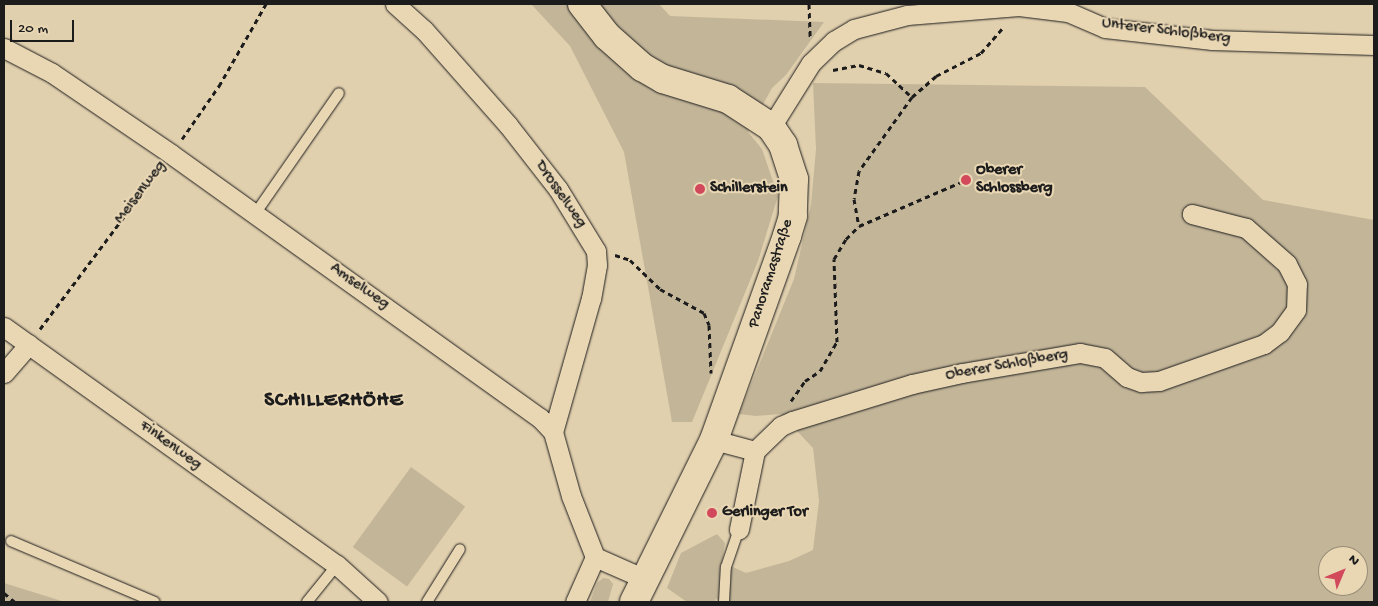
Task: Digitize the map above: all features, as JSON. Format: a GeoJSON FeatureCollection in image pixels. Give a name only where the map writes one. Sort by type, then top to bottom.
{"type":"FeatureCollection","features":[{"type":"Feature","properties":{"kind":"main road","name":"Panoramastraße"},"geometry":{"type":"LineString","coordinates":[[582,4],[607,36],[642,67],[663,79],[728,99],[771,127],[791,162],[794,179],[793,216],[714,440],[640,591]]}},
{"type":"Feature","properties":{"kind":"street","name":"Drosselweg"},"geometry":{"type":"LineString","coordinates":[[395,4],[424,30],[508,124],[563,197],[596,251]]}},
{"type":"Feature","properties":{"kind":"street","name":"Unterer Schloßberg"},"geometry":{"type":"LineString","coordinates":[[771,127],[811,63],[834,41],[854,29],[907,15],[1019,6],[1072,8],[1105,28],[1212,40],[1374,45]]}},
{"type":"Feature","properties":{"kind":"street","name":"Amselweg"},"geometry":{"type":"LineString","coordinates":[[4,48],[52,73],[170,154],[468,364],[540,418],[553,432],[571,496],[595,556]]}},
{"type":"Feature","properties":{"kind":"street","name":"Oberer Schloßberg"},"geometry":{"type":"LineString","coordinates":[[754,451],[781,426],[792,421],[912,384],[962,373],[1080,353],[1105,358],[1127,377],[1141,382],[1158,381],[1264,344],[1280,332],[1296,310],[1297,284],[1287,264],[1246,228],[1192,214]]}},
{"type":"Feature","properties":{"kind":"street"},"geometry":{"type":"LineString","coordinates":[[553,432],[591,298],[596,251]]}},
{"type":"Feature","properties":{"kind":"street","name":"Finkenweg"},"geometry":{"type":"LineString","coordinates":[[4,327],[337,566],[378,602]]}},
{"type":"Feature","properties":{"kind":"street"},"geometry":{"type":"LineString","coordinates":[[4,373],[29,344]]}},
{"type":"Feature","properties":{"kind":"street"},"geometry":{"type":"LineString","coordinates":[[714,440],[754,451],[739,529]]}},
{"type":"Feature","properties":{"kind":"street"},"geometry":{"type":"LineString","coordinates":[[576,602],[595,556],[640,591]]}},
{"type":"Feature","properties":{"kind":"lane"},"geometry":{"type":"LineString","coordinates":[[255,214],[339,93]]}},
{"type":"Feature","properties":{"kind":"lane"},"geometry":{"type":"LineString","coordinates":[[724,602],[726,567],[739,529]]}},
{"type":"Feature","properties":{"kind":"lane"},"geometry":{"type":"LineString","coordinates":[[11,541],[155,602]]}},
{"type":"Feature","properties":{"kind":"lane"},"geometry":{"type":"LineString","coordinates":[[427,602],[460,549]]}},
{"type":"Feature","properties":{"kind":"lane"},"geometry":{"type":"LineString","coordinates":[[308,602],[337,566]]}},
{"type":"Feature","properties":{"kind":"path","name":"Meisenweg"},"geometry":{"type":"LineString","coordinates":[[29,344],[219,86],[266,4]]}},
{"type":"Feature","properties":{"kind":"path"},"geometry":{"type":"LineString","coordinates":[[859,226],[854,199],[859,171],[912,97],[936,76],[981,53],[1019,6]]}},
{"type":"Feature","properties":{"kind":"path"},"geometry":{"type":"LineString","coordinates":[[811,63],[835,70],[859,65],[886,73],[912,97]]}},
{"type":"Feature","properties":{"kind":"path"},"geometry":{"type":"LineString","coordinates":[[790,404],[805,381],[820,371],[837,342],[834,259],[859,226],[966,180]]}},
{"type":"Feature","properties":{"kind":"path"},"geometry":{"type":"LineString","coordinates":[[596,251],[630,260],[660,289],[704,313],[709,325],[711,373],[735,382]]}},
{"type":"Feature","properties":{"kind":"path"},"geometry":{"type":"LineString","coordinates":[[4,593],[15,602]]}},
{"type":"Feature","properties":{"kind":"shaded area"},"geometry":{"type":"Polygon","coordinates":[[[531,4],[659,4],[670,16],[824,22],[786,75],[772,88],[748,132],[762,149],[778,196],[758,261],[692,422],[672,422],[624,152],[570,46],[531,4]]]}},
{"type":"Feature","properties":{"kind":"shaded area"},"geometry":{"type":"Polygon","coordinates":[[[813,83],[1145,87],[1263,200],[1374,220],[1374,602],[719,602],[716,598],[715,602],[687,602],[667,588],[681,553],[717,534],[725,543],[722,562],[746,573],[789,561],[813,550],[819,501],[813,448],[781,414],[756,416],[739,414],[794,279],[811,204],[816,149],[813,83]]]}},
{"type":"Feature","properties":{"kind":"shaded area"},"geometry":{"type":"Polygon","coordinates":[[[411,467],[465,506],[407,586],[353,547],[411,467]]]}},
{"type":"Feature","properties":{"kind":"shaded area"},"geometry":{"type":"Polygon","coordinates":[[[603,578],[609,579],[613,584],[608,602],[590,602],[597,583],[603,578]]]}},
{"type":"Feature","properties":{"kind":"shaded area"},"geometry":{"type":"Polygon","coordinates":[[[4,583],[65,602],[4,602],[4,583]]]}},
{"type":"Feature","properties":{"kind":"place","name":"Oberer Schlossberg"},"geometry":{"type":"Point","coordinates":[966,180]}},
{"type":"Feature","properties":{"kind":"place","name":"Schillerstein"},"geometry":{"type":"Point","coordinates":[700,189]}},
{"type":"Feature","properties":{"kind":"place","name":"Gerlinger Tor"},"geometry":{"type":"Point","coordinates":[712,513]}},
{"type":"Feature","properties":{"kind":"district","name":"SCHILLERHÖHE"},"geometry":{"type":"Point","coordinates":[334,402]}}]}
